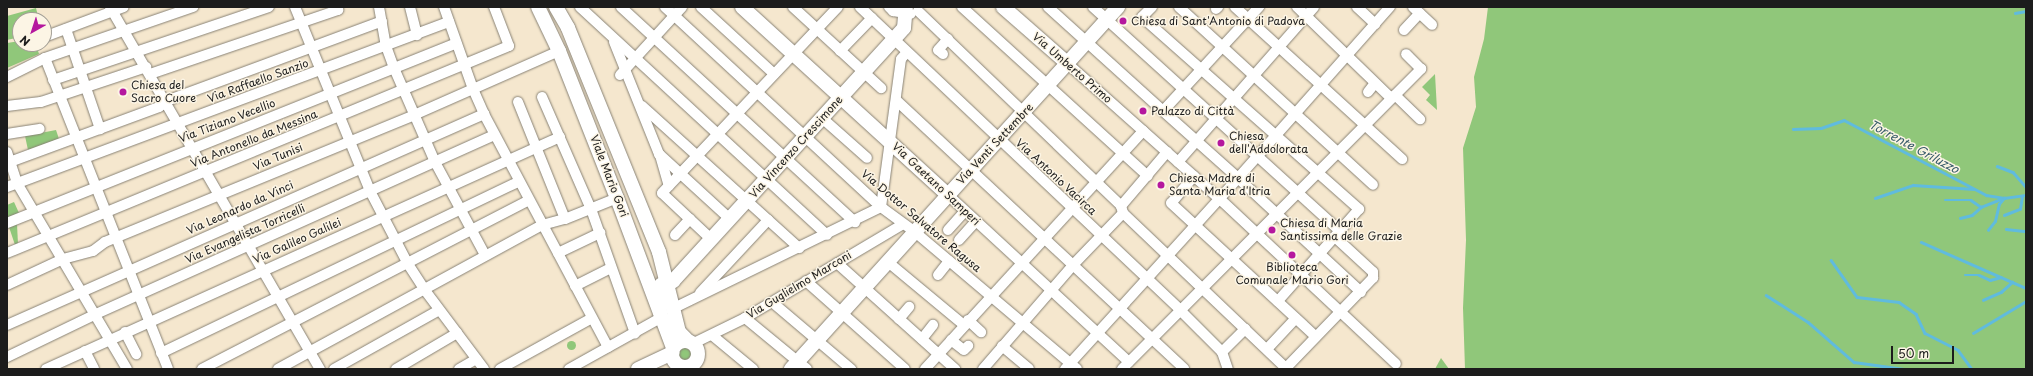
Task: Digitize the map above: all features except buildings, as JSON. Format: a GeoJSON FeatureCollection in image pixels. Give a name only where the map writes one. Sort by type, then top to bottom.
{"type":"FeatureCollection","features":[{"type":"Feature","properties":{"kind":"street"},"geometry":{"type":"LineString","coordinates":[[52,34],[111,9],[124,7]]}},
{"type":"Feature","properties":{"kind":"street"},"geometry":{"type":"LineString","coordinates":[[7,77],[45,58],[192,7]]}},
{"type":"Feature","properties":{"kind":"street"},"geometry":{"type":"LineString","coordinates":[[52,80],[269,7]]}},
{"type":"Feature","properties":{"kind":"street"},"geometry":{"type":"LineString","coordinates":[[295,7],[370,191],[408,264],[439,310],[484,369]]}},
{"type":"Feature","properties":{"kind":"street"},"geometry":{"type":"LineString","coordinates":[[381,7],[377,22],[394,68],[435,162],[485,255]]}},
{"type":"Feature","properties":{"kind":"street"},"geometry":{"type":"LineString","coordinates":[[410,7],[417,35]]}},
{"type":"Feature","properties":{"kind":"street"},"geometry":{"type":"LineString","coordinates":[[444,7],[472,89],[484,114],[528,201],[558,253],[608,347]]}},
{"type":"Feature","properties":{"kind":"street","name":"Via Antonello da Messina"},"geometry":{"type":"LineString","coordinates":[[7,253],[105,214],[207,170],[404,91],[509,46],[494,7]]}},
{"type":"Feature","properties":{"kind":"street","name":"Viale Mario Gori"},"geometry":{"type":"LineString","coordinates":[[538,7],[559,51],[617,198],[665,312],[673,350]]}},
{"type":"Feature","properties":{"kind":"street","name":"Viale Mario Gori"},"geometry":{"type":"LineString","coordinates":[[556,7],[568,28],[659,252],[668,283],[665,312],[679,332],[691,342]]}},
{"type":"Feature","properties":{"kind":"street"},"geometry":{"type":"LineString","coordinates":[[580,7],[828,235]]}},
{"type":"Feature","properties":{"kind":"street"},"geometry":{"type":"LineString","coordinates":[[621,7],[855,222]]}},
{"type":"Feature","properties":{"kind":"street","name":"Via Dottor Salvatore Ragusa"},"geometry":{"type":"LineString","coordinates":[[664,7],[881,207],[915,232],[991,295],[1071,367]]}},
{"type":"Feature","properties":{"kind":"street"},"geometry":{"type":"LineString","coordinates":[[624,71],[682,7]]}},
{"type":"Feature","properties":{"kind":"street"},"geometry":{"type":"LineString","coordinates":[[701,7],[774,74]]}},
{"type":"Feature","properties":{"kind":"street","name":"Via Gaetano Samperi"},"geometry":{"type":"LineString","coordinates":[[742,7],[1098,333],[1126,365]]}},
{"type":"Feature","properties":{"kind":"street"},"geometry":{"type":"LineString","coordinates":[[793,7],[880,88]]}},
{"type":"Feature","properties":{"kind":"street","name":"Via Antonio Vacirca"},"geometry":{"type":"LineString","coordinates":[[860,7],[1181,311],[1222,352],[1228,369]]}},
{"type":"Feature","properties":{"kind":"street"},"geometry":{"type":"LineString","coordinates":[[889,7],[893,11],[913,10],[948,39],[1097,182],[1122,209],[1285,368],[1361,292],[1373,278],[1373,272],[1297,193],[1214,120],[1094,7]]}},
{"type":"Feature","properties":{"kind":"street"},"geometry":{"type":"LineString","coordinates":[[962,7],[1148,176]]}},
{"type":"Feature","properties":{"kind":"street","name":"Via Umberto Primo"},"geometry":{"type":"LineString","coordinates":[[1003,7],[1068,64],[1165,154],[1178,162],[1194,176],[1219,201],[1396,364]]}},
{"type":"Feature","properties":{"kind":"street"},"geometry":{"type":"LineString","coordinates":[[1048,7],[1240,177],[1276,213],[1361,292]]}},
{"type":"Feature","properties":{"kind":"street","name":"Via Venti Settembre"},"geometry":{"type":"LineString","coordinates":[[798,366],[817,340],[970,171],[1000,140],[1118,7]]}},
{"type":"Feature","properties":{"kind":"street"},"geometry":{"type":"LineString","coordinates":[[1152,7],[1142,17],[1359,209],[1278,302]]}},
{"type":"Feature","properties":{"kind":"street"},"geometry":{"type":"LineString","coordinates":[[1179,7],[1373,185]]}},
{"type":"Feature","properties":{"kind":"street"},"geometry":{"type":"LineString","coordinates":[[1235,7],[1402,160]]}},
{"type":"Feature","properties":{"kind":"street"},"geometry":{"type":"LineString","coordinates":[[1163,109],[1259,7]]}},
{"type":"Feature","properties":{"kind":"street"},"geometry":{"type":"LineString","coordinates":[[1297,7],[1375,83],[1420,119]]}},
{"type":"Feature","properties":{"kind":"street"},"geometry":{"type":"LineString","coordinates":[[1178,162],[1314,7]]}},
{"type":"Feature","properties":{"kind":"street"},"geometry":{"type":"LineString","coordinates":[[1357,7],[1375,24]]}},
{"type":"Feature","properties":{"kind":"street"},"geometry":{"type":"LineString","coordinates":[[1071,367],[1119,308],[1219,201],[1256,156],[1296,114],[1390,7]]}},
{"type":"Feature","properties":{"kind":"street"},"geometry":{"type":"LineString","coordinates":[[7,106],[41,102],[86,87],[148,71],[302,22],[338,8]]}},
{"type":"Feature","properties":{"kind":"street"},"geometry":{"type":"LineString","coordinates":[[111,9],[313,350],[328,369]]}},
{"type":"Feature","properties":{"kind":"street"},"geometry":{"type":"LineString","coordinates":[[666,189],[794,54],[817,29],[832,9]]}},
{"type":"Feature","properties":{"kind":"street","name":"Via Vincenzo Crescimone"},"geometry":{"type":"LineString","coordinates":[[668,283],[673,281],[747,201],[863,72],[900,45],[904,28],[913,10]]}},
{"type":"Feature","properties":{"kind":"street"},"geometry":{"type":"LineString","coordinates":[[1404,30],[1416,10],[1432,25]]}},
{"type":"Feature","properties":{"kind":"street"},"geometry":{"type":"LineString","coordinates":[[840,51],[872,18]]}},
{"type":"Feature","properties":{"kind":"street"},"geometry":{"type":"LineString","coordinates":[[127,369],[96,314],[17,183],[8,159],[100,129],[311,46],[377,22]]}},
{"type":"Feature","properties":{"kind":"street","name":"Via Raffaello Sanzio"},"geometry":{"type":"LineString","coordinates":[[7,187],[449,22]]}},
{"type":"Feature","properties":{"kind":"street"},"geometry":{"type":"LineString","coordinates":[[66,29],[100,129]]}},
{"type":"Feature","properties":{"kind":"street"},"geometry":{"type":"LineString","coordinates":[[612,36],[624,71],[640,104],[659,154],[666,189],[690,219],[711,239]]}},
{"type":"Feature","properties":{"kind":"street"},"geometry":{"type":"LineString","coordinates":[[943,54],[938,50],[948,39]]}},
{"type":"Feature","properties":{"kind":"street","name":"Via Tiziano Vecellio"},"geometry":{"type":"LineString","coordinates":[[7,222],[456,43]]}},
{"type":"Feature","properties":{"kind":"street"},"geometry":{"type":"LineString","coordinates":[[569,369],[635,333],[665,312],[855,222],[881,207],[901,59],[900,45]]}},
{"type":"Feature","properties":{"kind":"street","name":"Via Tunisi"},"geometry":{"type":"LineString","coordinates":[[7,285],[63,260],[93,251],[114,238],[350,141],[559,51]]}},
{"type":"Feature","properties":{"kind":"street"},"geometry":{"type":"LineString","coordinates":[[1126,365],[1364,124],[1421,69],[1406,54]]}},
{"type":"Feature","properties":{"kind":"street"},"geometry":{"type":"LineString","coordinates":[[45,58],[82,159],[114,238],[139,294],[168,369]]}},
{"type":"Feature","properties":{"kind":"street"},"geometry":{"type":"LineString","coordinates":[[1368,92],[1375,83]]}},
{"type":"Feature","properties":{"kind":"street"},"geometry":{"type":"LineString","coordinates":[[542,97],[591,209],[635,333]]}},
{"type":"Feature","properties":{"kind":"street"},"geometry":{"type":"LineString","coordinates":[[896,100],[970,171],[1184,369]]}},
{"type":"Feature","properties":{"kind":"street"},"geometry":{"type":"LineString","coordinates":[[518,102],[565,219]]}},
{"type":"Feature","properties":{"kind":"street"},"geometry":{"type":"LineString","coordinates":[[640,104],[799,248]]}},
{"type":"Feature","properties":{"kind":"street","name":"Via Leonardo da Vinci"},"geometry":{"type":"LineString","coordinates":[[7,325],[360,167],[484,114]]}},
{"type":"Feature","properties":{"kind":"street"},"geometry":{"type":"LineString","coordinates":[[822,118],[867,158]]}},
{"type":"Feature","properties":{"kind":"street"},"geometry":{"type":"LineString","coordinates":[[7,134],[40,129]]}},
{"type":"Feature","properties":{"kind":"street"},"geometry":{"type":"LineString","coordinates":[[925,369],[966,322],[1123,154],[1141,132]]}},
{"type":"Feature","properties":{"kind":"street","name":"Via Evangelista Torricelli"},"geometry":{"type":"LineString","coordinates":[[7,357],[139,294],[495,135]]}},
{"type":"Feature","properties":{"kind":"street","name":"Via Galileo Galilei"},"geometry":{"type":"LineString","coordinates":[[46,369],[62,366],[85,351],[109,339],[560,137]]}},
{"type":"Feature","properties":{"kind":"street"},"geometry":{"type":"LineString","coordinates":[[659,154],[730,219]]}},
{"type":"Feature","properties":{"kind":"street"},"geometry":{"type":"LineString","coordinates":[[986,368],[1002,346],[1101,235],[1165,154]]}},
{"type":"Feature","properties":{"kind":"street"},"geometry":{"type":"LineString","coordinates":[[1194,176],[1171,203],[1316,337]]}},
{"type":"Feature","properties":{"kind":"street"},"geometry":{"type":"LineString","coordinates":[[161,353],[518,182]]}},
{"type":"Feature","properties":{"kind":"street"},"geometry":{"type":"LineString","coordinates":[[278,369],[485,255],[542,226],[565,219],[617,198]]}},
{"type":"Feature","properties":{"kind":"street"},"geometry":{"type":"LineString","coordinates":[[202,369],[528,201]]}},
{"type":"Feature","properties":{"kind":"street"},"geometry":{"type":"LineString","coordinates":[[948,230],[965,211]]}},
{"type":"Feature","properties":{"kind":"street"},"geometry":{"type":"LineString","coordinates":[[675,235],[690,219]]}},
{"type":"Feature","properties":{"kind":"street"},"geometry":{"type":"LineString","coordinates":[[696,298],[768,220]]}},
{"type":"Feature","properties":{"kind":"street"},"geometry":{"type":"LineString","coordinates":[[959,240],[976,221]]}},
{"type":"Feature","properties":{"kind":"street","name":"Via Guglielmo Marconi"},"geometry":{"type":"LineString","coordinates":[[691,342],[713,336],[903,224]]}},
{"type":"Feature","properties":{"kind":"street"},"geometry":{"type":"LineString","coordinates":[[558,253],[600,233]]}},
{"type":"Feature","properties":{"kind":"street"},"geometry":{"type":"LineString","coordinates":[[938,275],[949,260]]}},
{"type":"Feature","properties":{"kind":"street"},"geometry":{"type":"LineString","coordinates":[[888,262],[981,332]]}},
{"type":"Feature","properties":{"kind":"street"},"geometry":{"type":"LineString","coordinates":[[836,263],[955,369]]}},
{"type":"Feature","properties":{"kind":"street"},"geometry":{"type":"LineString","coordinates":[[576,286],[611,268]]}},
{"type":"Feature","properties":{"kind":"street"},"geometry":{"type":"LineString","coordinates":[[806,281],[905,369]]}},
{"type":"Feature","properties":{"kind":"street"},"geometry":{"type":"LineString","coordinates":[[772,302],[851,369]]}},
{"type":"Feature","properties":{"kind":"street"},"geometry":{"type":"LineString","coordinates":[[899,319],[909,307]]}},
{"type":"Feature","properties":{"kind":"street"},"geometry":{"type":"LineString","coordinates":[[334,369],[439,310]]}},
{"type":"Feature","properties":{"kind":"street"},"geometry":{"type":"LineString","coordinates":[[500,369],[592,318]]}},
{"type":"Feature","properties":{"kind":"street"},"geometry":{"type":"LineString","coordinates":[[745,318],[798,366]]}},
{"type":"Feature","properties":{"kind":"street"},"geometry":{"type":"LineString","coordinates":[[1267,349],[1296,318]]}},
{"type":"Feature","properties":{"kind":"street"},"geometry":{"type":"LineString","coordinates":[[922,339],[933,325]]}},
{"type":"Feature","properties":{"kind":"street"},"geometry":{"type":"LineString","coordinates":[[1222,352],[1246,329]]}},
{"type":"Feature","properties":{"kind":"street"},"geometry":{"type":"LineString","coordinates":[[125,332],[136,354]]}},
{"type":"Feature","properties":{"kind":"street"},"geometry":{"type":"LineString","coordinates":[[396,369],[457,333]]}},
{"type":"Feature","properties":{"kind":"street"},"geometry":{"type":"LineString","coordinates":[[713,336],[753,369]]}},
{"type":"Feature","properties":{"kind":"street"},"geometry":{"type":"LineString","coordinates":[[951,340],[964,350],[968,346]]}},
{"type":"Feature","properties":{"kind":"street"},"geometry":{"type":"LineString","coordinates":[[642,368],[673,350],[680,342],[691,342],[698,349],[700,363],[682,368],[675,362],[673,350]]}},
{"type":"Feature","properties":{"kind":"street"},"geometry":{"type":"LineString","coordinates":[[1002,346],[1029,369]]}},
{"type":"Feature","properties":{"kind":"street"},"geometry":{"type":"LineString","coordinates":[[313,350],[320,369]]}},
{"type":"Feature","properties":{"kind":"street"},"geometry":{"type":"LineString","coordinates":[[85,351],[94,369]]}},
{"type":"Feature","properties":{"kind":"street"},"geometry":{"type":"LineString","coordinates":[[459,369],[476,359]]}},
{"type":"Feature","properties":{"kind":"green space"},"geometry":{"type":"Polygon","coordinates":[[[1488,7],[2026,7],[2026,369],[1465,369],[1463,308],[1466,240],[1463,148],[1476,107],[1474,77],[1484,39],[1488,7]]]}},
{"type":"Feature","properties":{"kind":"green space"},"geometry":{"type":"Polygon","coordinates":[[[36,8],[37,12],[22,12],[36,8]]]}},
{"type":"Feature","properties":{"kind":"green space"},"geometry":{"type":"Polygon","coordinates":[[[12,15],[12,39],[7,40],[7,16],[12,15]]]}},
{"type":"Feature","properties":{"kind":"green space"},"geometry":{"type":"Polygon","coordinates":[[[12,42],[12,52],[38,52],[39,54],[7,68],[7,43],[12,42]]]}},
{"type":"Feature","properties":{"kind":"green space"},"geometry":{"type":"Polygon","coordinates":[[[1435,74],[1437,110],[1426,100],[1430,95],[1422,87],[1435,74]]]}},
{"type":"Feature","properties":{"kind":"green space"},"geometry":{"type":"Polygon","coordinates":[[[56,130],[59,139],[28,150],[25,136],[56,130]]]}},
{"type":"Feature","properties":{"kind":"green space"},"geometry":{"type":"Polygon","coordinates":[[[14,202],[19,213],[7,218],[7,205],[14,202]]]}},
{"type":"Feature","properties":{"kind":"green space"},"geometry":{"type":"Polygon","coordinates":[[[17,224],[18,244],[15,245],[9,227],[17,224]]]}},
{"type":"Feature","properties":{"kind":"green space"},"geometry":{"type":"Polygon","coordinates":[[[571,340],[576,345],[571,350],[566,345],[571,340]]]}},
{"type":"Feature","properties":{"kind":"green space"},"geometry":{"type":"Polygon","coordinates":[[[684,347],[689,349],[691,354],[689,359],[684,361],[679,359],[677,354],[679,349],[684,347]]]}},
{"type":"Feature","properties":{"kind":"green space"},"geometry":{"type":"Polygon","coordinates":[[[1441,358],[1449,369],[1435,369],[1441,358]]]}},
{"type":"Feature","properties":{"kind":"waterway"},"geometry":{"type":"LineString","coordinates":[[2015,13],[2026,11]]}},
{"type":"Feature","properties":{"kind":"waterway","name":"Torrente Griluzzo"},"geometry":{"type":"LineString","coordinates":[[1793,129],[1821,128],[1844,120],[1986,195],[2004,198],[2026,195]]}},
{"type":"Feature","properties":{"kind":"waterway"},"geometry":{"type":"LineString","coordinates":[[1997,166],[2013,172],[2026,187]]}},
{"type":"Feature","properties":{"kind":"waterway"},"geometry":{"type":"LineString","coordinates":[[1875,198],[1913,185],[1974,189]]}},
{"type":"Feature","properties":{"kind":"waterway"},"geometry":{"type":"LineString","coordinates":[[2004,215],[2020,209],[2022,196]]}},
{"type":"Feature","properties":{"kind":"waterway"},"geometry":{"type":"LineString","coordinates":[[1945,200],[1971,200],[1981,207],[2003,198]]}},
{"type":"Feature","properties":{"kind":"waterway"},"geometry":{"type":"LineString","coordinates":[[1988,230],[1995,221],[1999,204],[2004,198]]}},
{"type":"Feature","properties":{"kind":"waterway"},"geometry":{"type":"LineString","coordinates":[[1960,218],[1972,215],[1981,207]]}},
{"type":"Feature","properties":{"kind":"waterway"},"geometry":{"type":"LineString","coordinates":[[2006,229],[2026,231]]}},
{"type":"Feature","properties":{"kind":"waterway"},"geometry":{"type":"LineString","coordinates":[[1921,242],[2026,288]]}},
{"type":"Feature","properties":{"kind":"waterway"},"geometry":{"type":"LineString","coordinates":[[1831,260],[1857,297],[1899,302],[1916,314],[1925,333],[1958,350],[1972,369]]}},
{"type":"Feature","properties":{"kind":"waterway"},"geometry":{"type":"LineString","coordinates":[[1965,275],[1979,275],[1990,280],[2001,277]]}},
{"type":"Feature","properties":{"kind":"waterway"},"geometry":{"type":"LineString","coordinates":[[1983,300],[2001,292],[2012,282]]}},
{"type":"Feature","properties":{"kind":"waterway"},"geometry":{"type":"LineString","coordinates":[[1766,295],[1808,322],[1854,362],[1904,369]]}},
{"type":"Feature","properties":{"kind":"waterway"},"geometry":{"type":"LineString","coordinates":[[1973,333],[2026,301]]}},
{"type":"Feature","properties":{"kind":"place","name":"Chiesa di Sant'Antonio di Padova"},"geometry":{"type":"Point","coordinates":[1123,21]}},
{"type":"Feature","properties":{"kind":"place","name":"Chiesa del Sacro Cuore"},"geometry":{"type":"Point","coordinates":[123,92]}},
{"type":"Feature","properties":{"kind":"place","name":"Palazzo di Città"},"geometry":{"type":"Point","coordinates":[1143,111]}},
{"type":"Feature","properties":{"kind":"place","name":"Chiesa dell'Addolorata"},"geometry":{"type":"Point","coordinates":[1221,143]}},
{"type":"Feature","properties":{"kind":"place","name":"Chiesa Madre di Santa Maria d'Itria"},"geometry":{"type":"Point","coordinates":[1161,185]}},
{"type":"Feature","properties":{"kind":"place","name":"Chiesa di Maria Santissima delle Grazie"},"geometry":{"type":"Point","coordinates":[1272,230]}},
{"type":"Feature","properties":{"kind":"place","name":"Biblioteca Comunale Mario Gori"},"geometry":{"type":"Point","coordinates":[1292,255]}}]}
